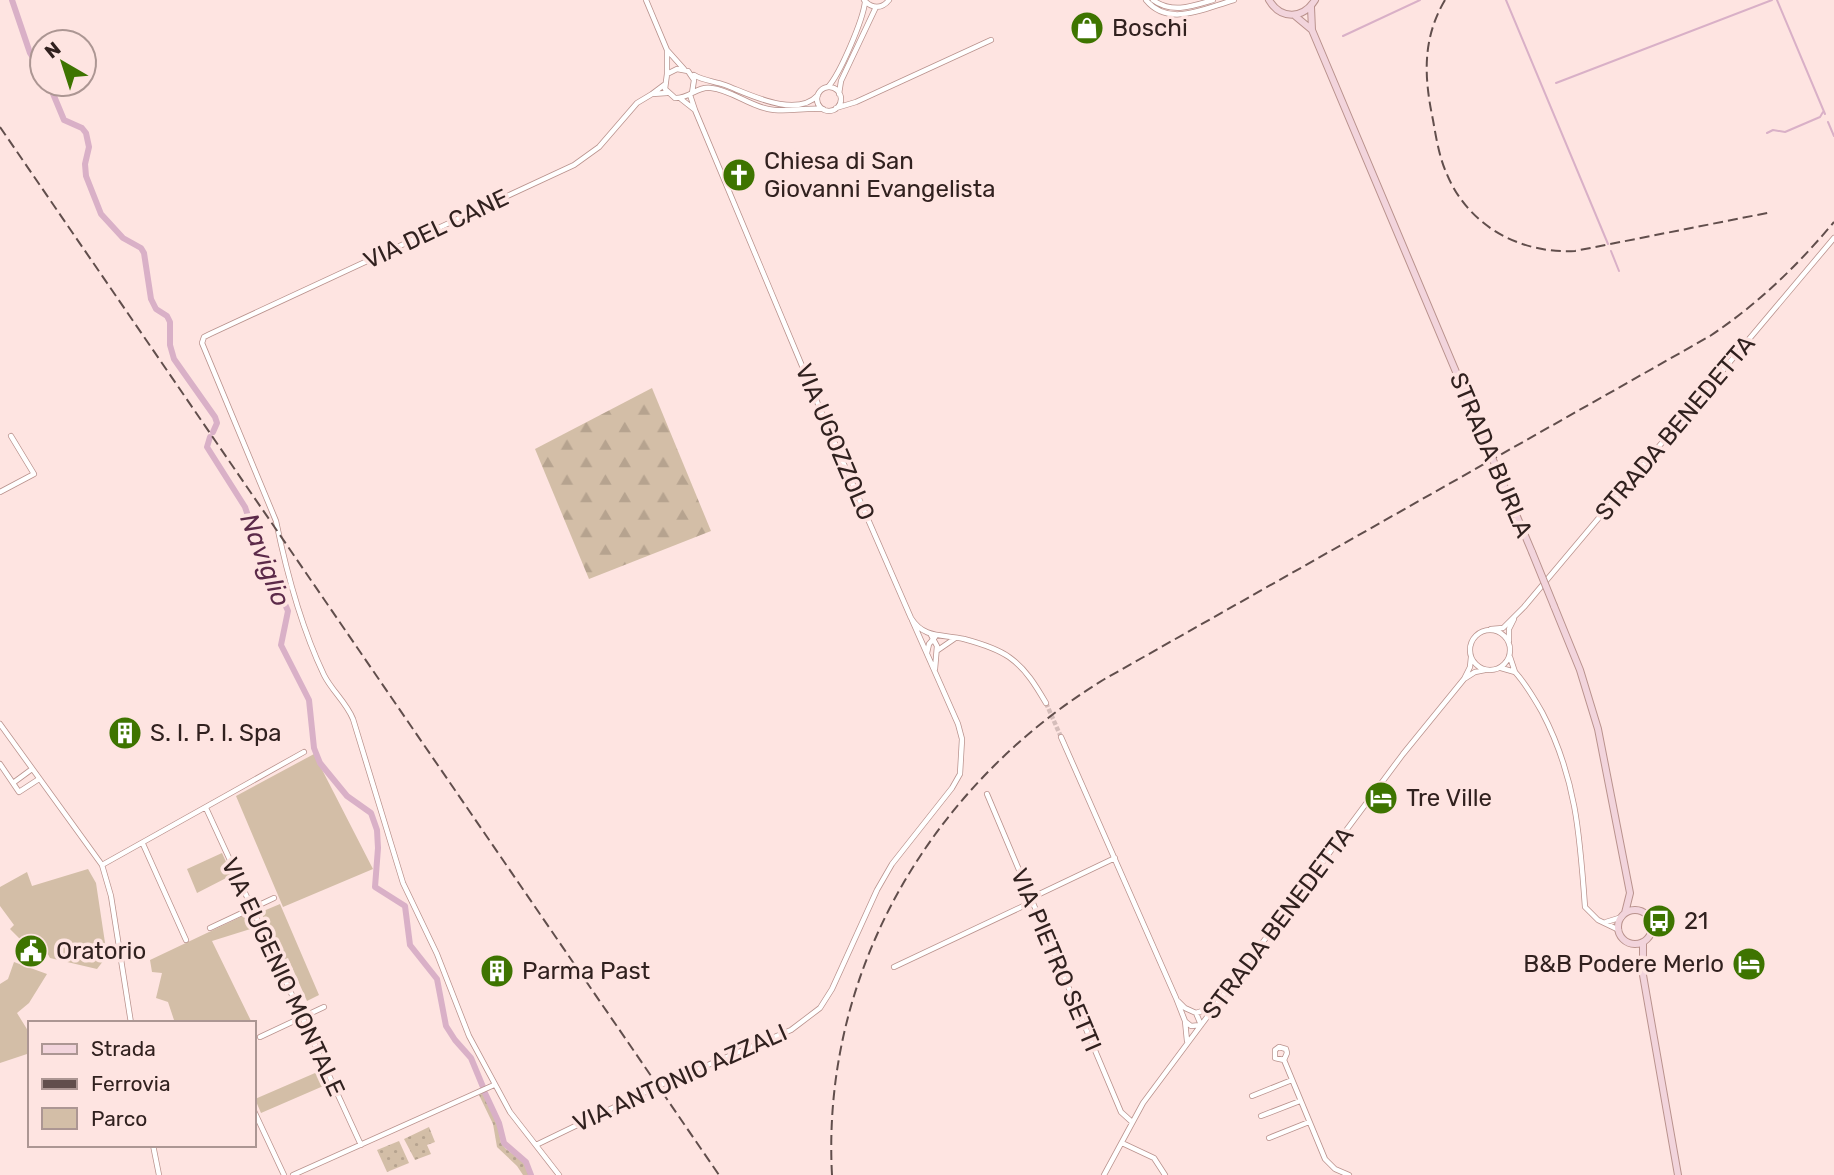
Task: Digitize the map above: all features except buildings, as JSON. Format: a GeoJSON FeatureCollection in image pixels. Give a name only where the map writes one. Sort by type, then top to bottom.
{"type":"FeatureCollection","features":[{"type":"Feature","properties":{"kind":"main road","name":"STRADA BURLA"},"geometry":{"type":"LineString","coordinates":[[1269,0],[1279,12],[1294,15],[1312,30]]}},
{"type":"Feature","properties":{"kind":"main road","name":"STRADA BURLA"},"geometry":{"type":"LineString","coordinates":[[1294,15],[1306,11],[1313,3]]}},
{"type":"Feature","properties":{"kind":"main road","name":"STRADA BURLA"},"geometry":{"type":"LineString","coordinates":[[1313,3],[1312,30],[1578,663],[1598,729],[1630,893],[1652,925],[1650,935],[1643,942],[1642,961],[1678,1175]]}},
{"type":"Feature","properties":{"kind":"main road","name":"STRADA BURLA"},"geometry":{"type":"LineString","coordinates":[[1630,893],[1619,930],[1642,961]]}},
{"type":"Feature","properties":{"kind":"main road"},"geometry":{"type":"LineString","coordinates":[[1623,915],[1640,910]]}},
{"type":"Feature","properties":{"kind":"main road"},"geometry":{"type":"LineString","coordinates":[[1629,942],[1643,942]]}},
{"type":"Feature","properties":{"kind":"street"},"geometry":{"type":"LineString","coordinates":[[646,0],[667,50],[685,69],[702,79],[722,83],[770,103],[806,103],[818,96],[836,76],[862,17],[865,1],[876,7],[885,5],[889,0]]}},
{"type":"Feature","properties":{"kind":"street"},"geometry":{"type":"LineString","coordinates":[[1146,0],[1159,11],[1174,16],[1234,0]]}},
{"type":"Feature","properties":{"kind":"street"},"geometry":{"type":"LineString","coordinates":[[1153,0],[1173,9],[1213,0]]}},
{"type":"Feature","properties":{"kind":"street"},"geometry":{"type":"LineString","coordinates":[[836,108],[840,102],[841,80],[876,7]]}},
{"type":"Feature","properties":{"kind":"street"},"geometry":{"type":"LineString","coordinates":[[680,99],[703,88],[714,88],[773,110],[830,111],[856,103],[991,40]]}},
{"type":"Feature","properties":{"kind":"street"},"geometry":{"type":"LineString","coordinates":[[667,50],[667,75],[664,84],[667,93]]}},
{"type":"Feature","properties":{"kind":"street"},"geometry":{"type":"LineString","coordinates":[[667,75],[673,70],[685,69]]}},
{"type":"Feature","properties":{"kind":"street","name":"VIA UGOZZOLO"},"geometry":{"type":"LineString","coordinates":[[691,73],[695,83],[691,94],[695,110],[861,506],[912,620],[919,629],[934,636]]}},
{"type":"Feature","properties":{"kind":"street","name":"VIA DEL CANE"},"geometry":{"type":"LineString","coordinates":[[494,1085],[471,1040],[448,979],[403,883],[355,723],[346,705],[325,677],[315,652],[280,544],[276,521],[203,349],[203,339],[574,165],[599,147],[637,103],[664,84]]}},
{"type":"Feature","properties":{"kind":"street"},"geometry":{"type":"LineString","coordinates":[[828,87],[835,89],[848,101],[856,103]]}},
{"type":"Feature","properties":{"kind":"street"},"geometry":{"type":"LineString","coordinates":[[652,94],[667,93],[695,110]]}},
{"type":"Feature","properties":{"kind":"street"},"geometry":{"type":"LineString","coordinates":[[818,96],[818,104],[822,109]]}},
{"type":"Feature","properties":{"kind":"street","name":"STRADA BENEDETTA"},"geometry":{"type":"LineString","coordinates":[[1104,1175],[1143,1103],[1404,754],[1464,679],[1470,667],[1469,651],[1472,639],[1482,631],[1503,628],[1571,554],[1834,238]]}},
{"type":"Feature","properties":{"kind":"street"},"geometry":{"type":"LineString","coordinates":[[0,492],[34,474],[12,436]]}},
{"type":"Feature","properties":{"kind":"street"},"geometry":{"type":"LineString","coordinates":[[1514,617],[1509,629],[1509,656],[1515,672],[1553,734],[1564,762],[1580,831],[1585,907],[1594,917],[1619,930]]}},
{"type":"Feature","properties":{"kind":"street","name":"VIA ANTONIO AZZALI"},"geometry":{"type":"LineString","coordinates":[[536,1145],[658,1086],[791,1030],[820,1007],[832,989],[887,873],[960,774],[962,739],[912,620]]}},
{"type":"Feature","properties":{"kind":"street"},"geometry":{"type":"LineString","coordinates":[[1491,629],[1502,633],[1509,642]]}},
{"type":"Feature","properties":{"kind":"street"},"geometry":{"type":"LineString","coordinates":[[934,636],[958,638],[1008,656],[1032,679],[1046,703]]}},
{"type":"Feature","properties":{"kind":"street"},"geometry":{"type":"LineString","coordinates":[[934,636],[937,645],[936,673]]}},
{"type":"Feature","properties":{"kind":"street"},"geometry":{"type":"LineString","coordinates":[[928,657],[928,648],[934,636]]}},
{"type":"Feature","properties":{"kind":"street"},"geometry":{"type":"LineString","coordinates":[[936,653],[945,643],[958,638]]}},
{"type":"Feature","properties":{"kind":"street"},"geometry":{"type":"LineString","coordinates":[[1509,656],[1500,667],[1515,672]]}},
{"type":"Feature","properties":{"kind":"street"},"geometry":{"type":"LineString","coordinates":[[1471,657],[1485,670]]}},
{"type":"Feature","properties":{"kind":"street","name":"STRADA BENEDETTA"},"geometry":{"type":"LineString","coordinates":[[1464,679],[1475,672],[1500,667]]}},
{"type":"Feature","properties":{"kind":"street"},"geometry":{"type":"LineString","coordinates":[[0,724],[102,865],[111,895],[131,1021]]}},
{"type":"Feature","properties":{"kind":"street"},"geometry":{"type":"LineString","coordinates":[[1061,737],[1176,998],[1185,1021],[1188,1036],[1186,1045]]}},
{"type":"Feature","properties":{"kind":"street"},"geometry":{"type":"LineString","coordinates":[[102,865],[304,752]]}},
{"type":"Feature","properties":{"kind":"street"},"geometry":{"type":"LineString","coordinates":[[0,764],[19,792],[39,779]]}},
{"type":"Feature","properties":{"kind":"street"},"geometry":{"type":"LineString","coordinates":[[13,783],[32,769]]}},
{"type":"Feature","properties":{"kind":"street","name":"VIA PIETRO SETTI"},"geometry":{"type":"LineString","coordinates":[[987,794],[1121,1112],[1132,1122]]}},
{"type":"Feature","properties":{"kind":"street","name":"VIA EUGENIO MONTALE"},"geometry":{"type":"LineString","coordinates":[[206,808],[361,1145]]}},
{"type":"Feature","properties":{"kind":"street"},"geometry":{"type":"LineString","coordinates":[[143,844],[186,940]]}},
{"type":"Feature","properties":{"kind":"street"},"geometry":{"type":"LineString","coordinates":[[894,967],[1115,858]]}},
{"type":"Feature","properties":{"kind":"street"},"geometry":{"type":"LineString","coordinates":[[210,928],[274,898]]}},
{"type":"Feature","properties":{"kind":"street"},"geometry":{"type":"LineString","coordinates":[[1605,922],[1623,915]]}},
{"type":"Feature","properties":{"kind":"street"},"geometry":{"type":"LineString","coordinates":[[1176,998],[1185,1008],[1196,1013],[1201,1025],[1191,1026],[1185,1021]]}},
{"type":"Feature","properties":{"kind":"street"},"geometry":{"type":"LineString","coordinates":[[1196,1013],[1215,1006]]}},
{"type":"Feature","properties":{"kind":"street"},"geometry":{"type":"LineString","coordinates":[[260,1037],[324,1007]]}},
{"type":"Feature","properties":{"kind":"street"},"geometry":{"type":"LineString","coordinates":[[1284,1060],[1325,1159],[1335,1169],[1349,1175]]}},
{"type":"Feature","properties":{"kind":"street"},"geometry":{"type":"LineString","coordinates":[[1252,1096],[1292,1080]]}},
{"type":"Feature","properties":{"kind":"street"},"geometry":{"type":"LineString","coordinates":[[293,1175],[494,1085],[512,1114],[559,1175]]}},
{"type":"Feature","properties":{"kind":"street"},"geometry":{"type":"LineString","coordinates":[[1261,1116],[1300,1101]]}},
{"type":"Feature","properties":{"kind":"street"},"geometry":{"type":"LineString","coordinates":[[256,1115],[284,1175]]}},
{"type":"Feature","properties":{"kind":"street"},"geometry":{"type":"LineString","coordinates":[[1269,1138],[1309,1122]]}},
{"type":"Feature","properties":{"kind":"street"},"geometry":{"type":"LineString","coordinates":[[1122,1143],[1154,1158],[1165,1175]]}},
{"type":"Feature","properties":{"kind":"street"},"geometry":{"type":"LineString","coordinates":[[153,1147],[159,1175]]}},
{"type":"Feature","properties":{"kind":"green space"},"geometry":{"type":"Polygon","coordinates":[[[652,388],[711,531],[589,579],[535,449],[652,388]]]}},
{"type":"Feature","properties":{"kind":"green space"},"geometry":{"type":"Polygon","coordinates":[[[314,754],[373,869],[283,907],[236,796],[314,754]]]}},
{"type":"Feature","properties":{"kind":"green space"},"geometry":{"type":"Polygon","coordinates":[[[222,853],[232,875],[197,893],[187,869],[222,853]]]}},
{"type":"Feature","properties":{"kind":"green space"},"geometry":{"type":"Polygon","coordinates":[[[88,869],[96,883],[107,956],[97,969],[50,958],[44,947],[21,940],[10,929],[14,925],[0,906],[0,887],[27,872],[32,886],[88,869]]]}},
{"type":"Feature","properties":{"kind":"green space"},"geometry":{"type":"Polygon","coordinates":[[[280,904],[319,995],[307,1001],[288,958],[282,960],[261,912],[280,904]]]}},
{"type":"Feature","properties":{"kind":"green space"},"geometry":{"type":"Polygon","coordinates":[[[249,913],[257,927],[212,941],[251,1021],[174,1021],[168,1002],[156,998],[162,973],[152,972],[150,960],[249,913]]]}},
{"type":"Feature","properties":{"kind":"green space"},"geometry":{"type":"Polygon","coordinates":[[[14,962],[47,974],[29,1003],[17,1013],[28,1031],[28,1054],[0,1063],[0,984],[8,979],[14,962]]]}},
{"type":"Feature","properties":{"kind":"green space"},"geometry":{"type":"Polygon","coordinates":[[[322,1070],[328,1084],[261,1113],[256,1099],[322,1070]]]}},
{"type":"Feature","properties":{"kind":"green space"},"geometry":{"type":"Polygon","coordinates":[[[484,1093],[498,1127],[501,1143],[524,1162],[529,1175],[523,1175],[497,1147],[493,1124],[479,1095],[484,1093]]]}},
{"type":"Feature","properties":{"kind":"green space"},"geometry":{"type":"Polygon","coordinates":[[[429,1127],[435,1142],[427,1145],[431,1154],[415,1160],[404,1139],[429,1127]]]}},
{"type":"Feature","properties":{"kind":"green space"},"geometry":{"type":"Polygon","coordinates":[[[399,1141],[409,1163],[387,1172],[377,1150],[399,1141]]]}},
{"type":"Feature","properties":{"kind":"waterway","name":"Naviglio"},"geometry":{"type":"LineString","coordinates":[[12,0],[28,47]]}},
{"type":"Feature","properties":{"kind":"waterway"},"geometry":{"type":"LineString","coordinates":[[1343,36],[1420,0]]}},
{"type":"Feature","properties":{"kind":"waterway"},"geometry":{"type":"LineString","coordinates":[[1506,0],[1608,244]]}},
{"type":"Feature","properties":{"kind":"waterway"},"geometry":{"type":"LineString","coordinates":[[1556,83],[1772,0]]}},
{"type":"Feature","properties":{"kind":"waterway"},"geometry":{"type":"LineString","coordinates":[[1777,0],[1825,114]]}},
{"type":"Feature","properties":{"kind":"waterway","name":"Naviglio"},"geometry":{"type":"LineString","coordinates":[[55,98],[64,120],[82,128],[86,133],[89,147],[85,164],[86,176],[101,214],[123,238],[141,248],[144,253],[151,299],[156,309],[167,316],[170,322],[170,345],[174,359],[215,417],[217,423],[213,432]]}},
{"type":"Feature","properties":{"kind":"waterway"},"geometry":{"type":"LineString","coordinates":[[1767,133],[1773,130],[1785,132],[1820,117],[1823,112]]}},
{"type":"Feature","properties":{"kind":"waterway"},"geometry":{"type":"LineString","coordinates":[[1828,122],[1834,136]]}},
{"type":"Feature","properties":{"kind":"waterway"},"geometry":{"type":"LineString","coordinates":[[1611,251],[1619,271]]}},
{"type":"Feature","properties":{"kind":"waterway","name":"Naviglio"},"geometry":{"type":"LineString","coordinates":[[210,437],[207,447],[245,507],[288,611],[281,645],[309,700],[314,748],[320,763],[347,796],[371,813],[377,830],[378,848],[375,887],[405,906],[410,945],[437,979],[446,1026],[471,1058],[483,1087]]}},
{"type":"Feature","properties":{"kind":"waterway","name":"Naviglio"},"geometry":{"type":"LineString","coordinates":[[485,1093],[499,1123],[504,1143],[526,1162],[531,1175]]}},
{"type":"Feature","properties":{"kind":"tunnel"},"geometry":{"type":"LineString","coordinates":[[1046,703],[1061,737]]}},
{"type":"Feature","properties":{"kind":"railway"},"geometry":{"type":"LineString","coordinates":[[1445,0],[1432,29],[1427,58],[1428,89],[1438,146],[1455,191],[1481,221],[1497,232],[1534,247],[1575,251],[1772,212]]}},
{"type":"Feature","properties":{"kind":"railway"},"geometry":{"type":"LineString","coordinates":[[0,127],[719,1175]]}},
{"type":"Feature","properties":{"kind":"railway"},"geometry":{"type":"LineString","coordinates":[[832,1175],[833,1099],[846,1026],[868,956],[899,890],[939,829],[987,773],[1042,723],[1103,680],[1710,336],[1776,284],[1834,222]]}},
{"type":"Feature","properties":{"kind":"place","name":"Boschi"},"geometry":{"type":"Point","coordinates":[1087,28]}},
{"type":"Feature","properties":{"kind":"place","name":"Chiesa di San Giovanni Evangelista"},"geometry":{"type":"Point","coordinates":[739,175]}},
{"type":"Feature","properties":{"kind":"place","name":"S. I. P. I. Spa"},"geometry":{"type":"Point","coordinates":[125,733]}},
{"type":"Feature","properties":{"kind":"place","name":"Tre Ville"},"geometry":{"type":"Point","coordinates":[1381,798]}},
{"type":"Feature","properties":{"kind":"place","name":"21"},"geometry":{"type":"Point","coordinates":[1659,921]}},
{"type":"Feature","properties":{"kind":"place","name":"Oratorio"},"geometry":{"type":"Point","coordinates":[31,951]}},
{"type":"Feature","properties":{"kind":"place","name":"B&B Podere Merlo"},"geometry":{"type":"Point","coordinates":[1749,964]}},
{"type":"Feature","properties":{"kind":"place","name":"Parma Past"},"geometry":{"type":"Point","coordinates":[497,971]}}]}
